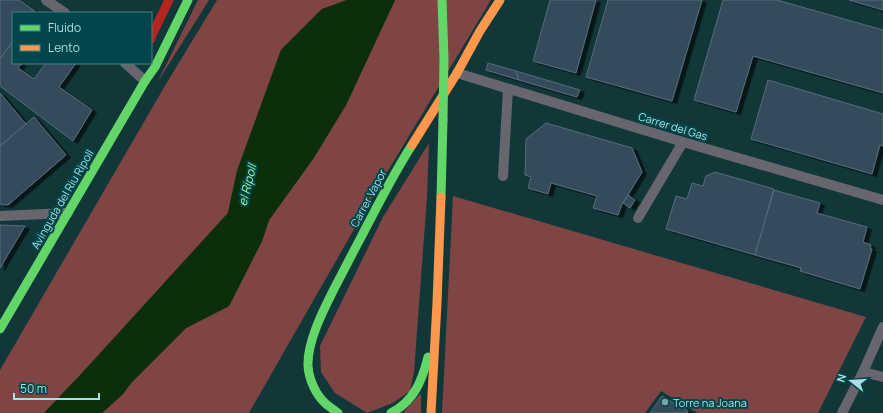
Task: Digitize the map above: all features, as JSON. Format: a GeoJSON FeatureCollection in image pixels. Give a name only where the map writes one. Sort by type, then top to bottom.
{"type":"FeatureCollection","features":[{"type":"Feature","properties":{"kind":"street"},"geometry":{"type":"LineString","coordinates":[[46,0],[64,12]]}},
{"type":"Feature","properties":{"kind":"street"},"geometry":{"type":"LineString","coordinates":[[152,34],[169,0]]}},
{"type":"Feature","properties":{"kind":"street","name":"Avinguda del Riu Ripoll"},"geometry":{"type":"LineString","coordinates":[[0,329],[145,81],[155,67],[188,0]]}},
{"type":"Feature","properties":{"kind":"street"},"geometry":{"type":"LineString","coordinates":[[431,413],[442,177],[444,59],[442,0]]}},
{"type":"Feature","properties":{"kind":"street","name":"Carrer Vapor"},"geometry":{"type":"LineString","coordinates":[[338,413],[326,404],[319,396],[310,378],[308,356],[314,334],[324,309],[398,167],[457,73],[480,31],[500,0]]}},
{"type":"Feature","properties":{"kind":"street"},"geometry":{"type":"LineString","coordinates":[[126,64],[145,81]]}},
{"type":"Feature","properties":{"kind":"street","name":"Avinguda del Riu Ripoll"},"geometry":{"type":"LineString","coordinates":[[145,81],[147,64]]}},
{"type":"Feature","properties":{"kind":"street","name":"Carrer del Gas"},"geometry":{"type":"LineString","coordinates":[[457,73],[684,142],[883,200]]}},
{"type":"Feature","properties":{"kind":"street"},"geometry":{"type":"LineString","coordinates":[[503,176],[508,89]]}},
{"type":"Feature","properties":{"kind":"street"},"geometry":{"type":"LineString","coordinates":[[638,218],[684,142]]}},
{"type":"Feature","properties":{"kind":"street"},"geometry":{"type":"LineString","coordinates":[[0,216],[68,213]]}},
{"type":"Feature","properties":{"kind":"street"},"geometry":{"type":"LineString","coordinates":[[391,413],[409,400],[422,377],[436,314]]}},
{"type":"Feature","properties":{"kind":"street"},"geometry":{"type":"LineString","coordinates":[[842,413],[863,372],[883,327]]}},
{"type":"Feature","properties":{"kind":"street"},"geometry":{"type":"LineString","coordinates":[[863,372],[883,377]]}},
{"type":"Feature","properties":{"kind":"shaded area"},"geometry":{"type":"Polygon","coordinates":[[[198,0],[209,0],[157,83],[198,0]]]}},
{"type":"Feature","properties":{"kind":"shaded area"},"geometry":{"type":"Polygon","coordinates":[[[217,0],[347,0],[322,9],[281,50],[237,171],[228,213],[44,413],[0,413],[0,370],[166,84],[217,0]]]}},
{"type":"Feature","properties":{"kind":"shaded area"},"geometry":{"type":"Polygon","coordinates":[[[395,0],[491,0],[380,184],[249,413],[102,413],[123,394],[131,383],[186,328],[229,306],[262,241],[269,220],[313,159],[346,105],[395,0]]]}},
{"type":"Feature","properties":{"kind":"shaded area"},"geometry":{"type":"Polygon","coordinates":[[[429,143],[427,197],[414,372],[410,391],[393,403],[367,413],[335,393],[321,372],[320,346],[383,217],[429,143]]]}},
{"type":"Feature","properties":{"kind":"shaded area"},"geometry":{"type":"Polygon","coordinates":[[[453,196],[866,317],[818,413],[698,413],[661,391],[645,413],[442,413],[453,196]]]}},
{"type":"Feature","properties":{"kind":"shaded area"},"geometry":{"type":"Polygon","coordinates":[[[421,393],[421,413],[403,413],[421,393]]]}},
{"type":"Feature","properties":{"kind":"water","name":"el Ripoll"},"geometry":{"type":"Polygon","coordinates":[[[347,0],[395,0],[346,105],[313,159],[269,220],[262,241],[229,306],[186,328],[131,383],[123,394],[102,413],[44,413],[228,213],[237,171],[281,50],[322,9],[347,0]]]}},
{"type":"Feature","properties":{"kind":"building"},"geometry":{"type":"Polygon","coordinates":[[[0,0],[19,0],[35,11],[12,12],[12,42],[0,59],[0,0]]]}},
{"type":"Feature","properties":{"kind":"building"},"geometry":{"type":"Polygon","coordinates":[[[550,0],[596,0],[576,73],[533,61],[550,0]]]}},
{"type":"Feature","properties":{"kind":"building"},"geometry":{"type":"Polygon","coordinates":[[[608,0],[702,0],[672,101],[586,77],[608,0]]]}},
{"type":"Feature","properties":{"kind":"building"},"geometry":{"type":"Polygon","coordinates":[[[723,0],[777,0],[883,30],[883,93],[753,56],[736,112],[694,100],[723,0]]]}},
{"type":"Feature","properties":{"kind":"building"},"geometry":{"type":"Polygon","coordinates":[[[849,0],[883,0],[883,10],[849,0]]]}},
{"type":"Feature","properties":{"kind":"building"},"geometry":{"type":"Polygon","coordinates":[[[12,42],[12,64],[21,64],[18,68],[34,79],[45,64],[75,64],[59,87],[92,110],[73,141],[0,86],[0,59],[12,42]]]}},
{"type":"Feature","properties":{"kind":"building"},"geometry":{"type":"Polygon","coordinates":[[[488,63],[516,71],[519,80],[486,70],[488,63]]]}},
{"type":"Feature","properties":{"kind":"building"},"geometry":{"type":"Polygon","coordinates":[[[516,71],[580,90],[577,97],[519,80],[516,71]]]}},
{"type":"Feature","properties":{"kind":"building"},"geometry":{"type":"Polygon","coordinates":[[[768,80],[883,114],[883,146],[880,145],[872,174],[751,139],[768,80]]]}},
{"type":"Feature","properties":{"kind":"building"},"geometry":{"type":"Polygon","coordinates":[[[0,93],[26,124],[0,146],[0,93]]]}},
{"type":"Feature","properties":{"kind":"building"},"geometry":{"type":"Polygon","coordinates":[[[34,117],[66,155],[8,205],[0,204],[0,146],[34,117]]]}},
{"type":"Feature","properties":{"kind":"building"},"geometry":{"type":"Polygon","coordinates":[[[546,123],[632,148],[642,172],[622,204],[618,215],[593,208],[597,196],[551,183],[548,194],[528,188],[531,177],[525,175],[526,139],[546,123]]]}},
{"type":"Feature","properties":{"kind":"building"},"geometry":{"type":"Polygon","coordinates":[[[715,172],[774,189],[755,255],[666,229],[676,196],[687,199],[692,183],[703,186],[706,176],[715,172]]]}},
{"type":"Feature","properties":{"kind":"building"},"geometry":{"type":"Polygon","coordinates":[[[774,190],[820,203],[817,213],[867,227],[863,242],[871,245],[870,249],[872,249],[860,289],[800,271],[801,268],[755,255],[774,190]]]}},
{"type":"Feature","properties":{"kind":"building"},"geometry":{"type":"Polygon","coordinates":[[[628,195],[635,200],[630,208],[623,203],[628,195]]]}},
{"type":"Feature","properties":{"kind":"building"},"geometry":{"type":"Polygon","coordinates":[[[0,225],[25,226],[0,268],[0,225]]]}},
{"type":"Feature","properties":{"kind":"building","name":"Torre na Joana"},"geometry":{"type":"Polygon","coordinates":[[[662,396],[688,411],[687,413],[650,413],[662,396]]]}},
{"type":"Feature","properties":{"kind":"traffic: fast"},"geometry":{"type":"LineString","coordinates":[[0,329],[145,81],[155,67],[188,0]]}},
{"type":"Feature","properties":{"kind":"traffic: fast"},"geometry":{"type":"LineString","coordinates":[[442,0],[444,59],[443,120]]}},
{"type":"Feature","properties":{"kind":"traffic: fast"},"geometry":{"type":"LineString","coordinates":[[441,197],[443,120]]}},
{"type":"Feature","properties":{"kind":"traffic: fast"},"geometry":{"type":"LineString","coordinates":[[338,413],[322,400],[311,382],[308,366],[310,346],[317,325],[335,287],[384,193],[412,145]]}},
{"type":"Feature","properties":{"kind":"traffic: fast"},"geometry":{"type":"LineString","coordinates":[[391,413],[406,403],[416,390],[428,357]]}},
{"type":"Feature","properties":{"kind":"traffic: slow"},"geometry":{"type":"LineString","coordinates":[[412,145],[500,0]]}},
{"type":"Feature","properties":{"kind":"traffic: slow"},"geometry":{"type":"LineString","coordinates":[[431,413],[441,197]]}},
{"type":"Feature","properties":{"kind":"traffic: jam"},"geometry":{"type":"LineString","coordinates":[[152,35],[169,0]]}},
{"type":"Feature","properties":{"kind":"place","name":"Torre na Joana"},"geometry":{"type":"Point","coordinates":[665,402]}}]}
